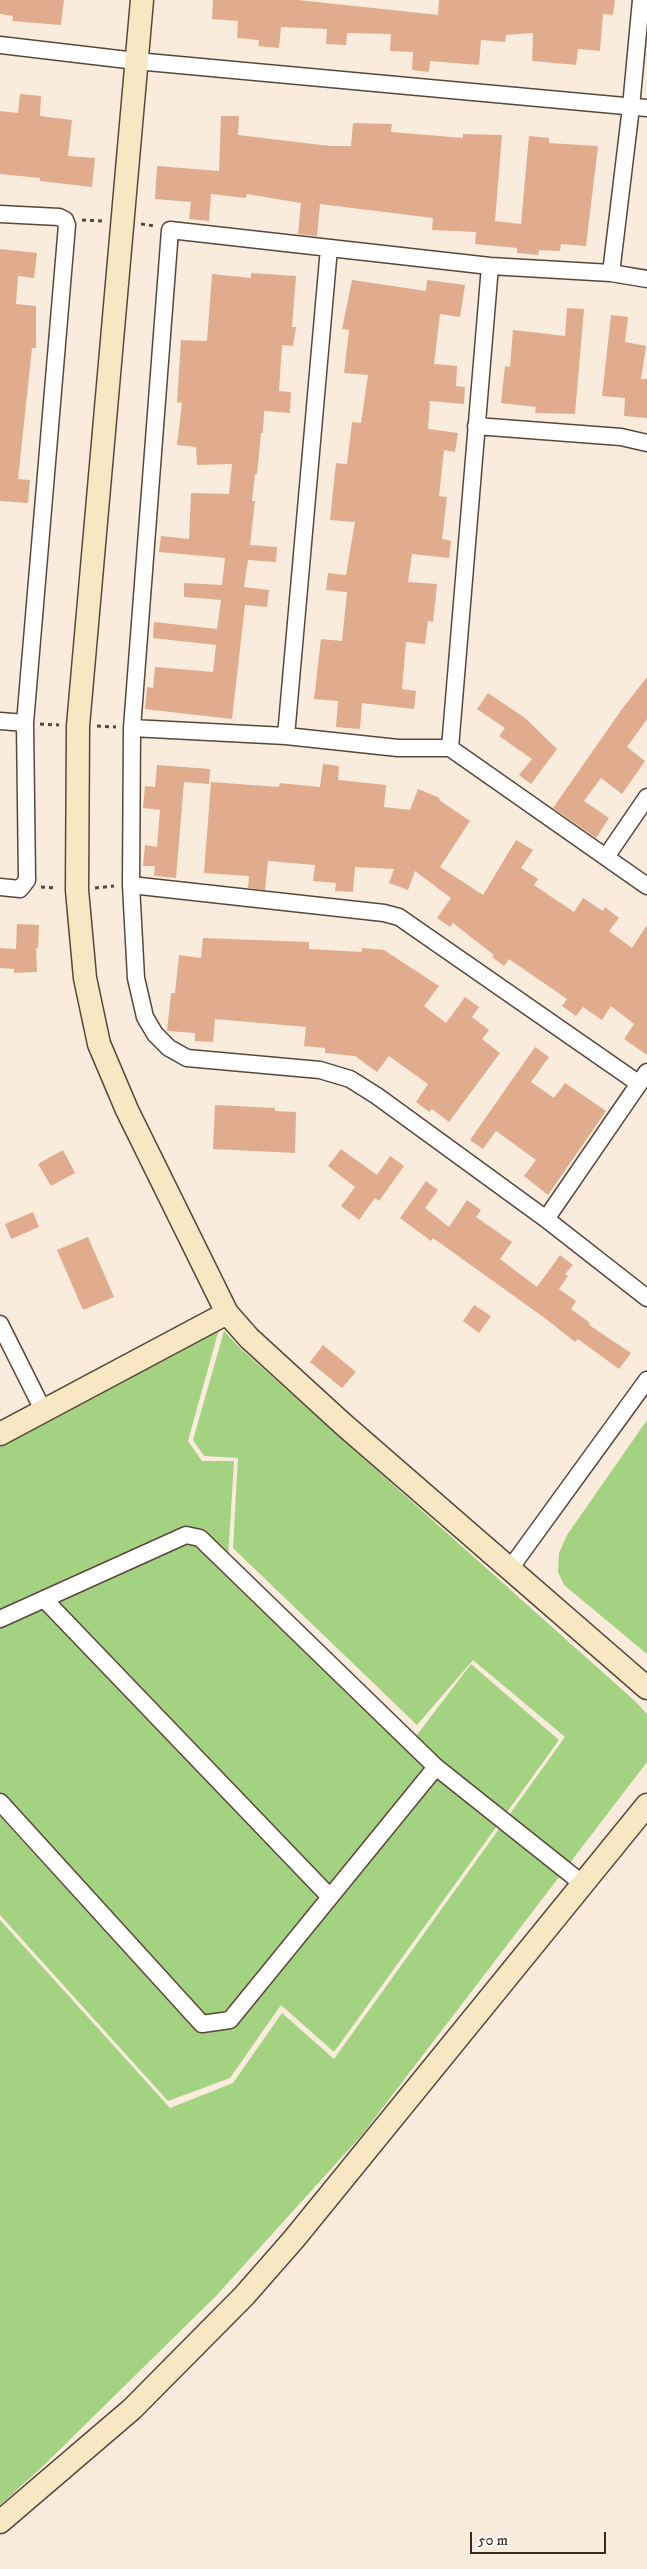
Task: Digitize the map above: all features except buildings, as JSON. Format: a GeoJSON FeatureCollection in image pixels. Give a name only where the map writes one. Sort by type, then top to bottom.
{"type":"FeatureCollection","features":[{"type":"Feature","properties":{"kind":"street"},"geometry":{"type":"LineString","coordinates":[[142,0],[78,726],[77,890],[85,978],[100,1044],[127,1110],[227,1313],[249,1338],[343,1424],[647,1688]]}},
{"type":"Feature","properties":{"kind":"street"},"geometry":{"type":"LineString","coordinates":[[611,273],[639,107],[641,0]]}},
{"type":"Feature","properties":{"kind":"street"},"geometry":{"type":"LineString","coordinates":[[0,45],[136,61],[639,107]]}},
{"type":"Feature","properties":{"kind":"street"},"geometry":{"type":"LineString","coordinates":[[0,214],[59,217],[65,220],[67,225],[25,723],[27,880],[20,889],[0,887]]}},
{"type":"Feature","properties":{"kind":"street"},"geometry":{"type":"LineString","coordinates":[[647,279],[611,273],[490,266],[170,230],[132,728],[131,885],[136,978],[145,1017],[155,1034],[169,1048],[187,1058],[320,1070],[350,1079],[377,1096],[546,1218],[647,1298]]}},
{"type":"Feature","properties":{"kind":"street"},"geometry":{"type":"LineString","coordinates":[[286,736],[329,248]]}},
{"type":"Feature","properties":{"kind":"street"},"geometry":{"type":"LineString","coordinates":[[450,748],[490,266]]}},
{"type":"Feature","properties":{"kind":"street"},"geometry":{"type":"LineString","coordinates":[[476,426],[622,437],[647,443]]}},
{"type":"Feature","properties":{"kind":"street"},"geometry":{"type":"LineString","coordinates":[[0,721],[25,723]]}},
{"type":"Feature","properties":{"kind":"street"},"geometry":{"type":"LineString","coordinates":[[132,728],[286,736],[398,748],[450,748],[647,886]]}},
{"type":"Feature","properties":{"kind":"street"},"geometry":{"type":"LineString","coordinates":[[606,857],[647,797]]}},
{"type":"Feature","properties":{"kind":"street"},"geometry":{"type":"LineString","coordinates":[[131,885],[384,913],[399,917],[642,1077],[546,1218]]}},
{"type":"Feature","properties":{"kind":"street"},"geometry":{"type":"LineString","coordinates":[[0,1434],[227,1313]]}},
{"type":"Feature","properties":{"kind":"street"},"geometry":{"type":"LineString","coordinates":[[0,1324],[44,1412]]}},
{"type":"Feature","properties":{"kind":"street"},"geometry":{"type":"LineString","coordinates":[[509,1570],[647,1380]]}},
{"type":"Feature","properties":{"kind":"street"},"geometry":{"type":"LineString","coordinates":[[0,1619],[186,1535],[200,1538],[436,1766],[583,1884]]}},
{"type":"Feature","properties":{"kind":"street"},"geometry":{"type":"LineString","coordinates":[[44,1599],[330,1896]]}},
{"type":"Feature","properties":{"kind":"street"},"geometry":{"type":"LineString","coordinates":[[0,1802],[202,2024],[230,2020],[436,1766]]}},
{"type":"Feature","properties":{"kind":"street"},"geometry":{"type":"LineString","coordinates":[[0,2522],[132,2409],[244,2296],[294,2239],[647,1805]]}},
{"type":"Feature","properties":{"kind":"green space"},"geometry":{"type":"Polygon","coordinates":[[[219,1329],[188,1441],[202,1461],[234,1461],[227,1575],[407,1748],[471,1664],[559,1740],[334,2052],[281,2005],[230,2078],[168,2101],[0,1915],[0,1441],[219,1329]]]}},
{"type":"Feature","properties":{"kind":"green space"},"geometry":{"type":"Polygon","coordinates":[[[224,1331],[241,1349],[636,1702],[647,1714],[647,1762],[361,2136],[216,2296],[41,2468],[0,2505],[0,1920],[170,2108],[233,2083],[282,2013],[334,2059],[565,1737],[473,1660],[417,1725],[233,1548],[238,1458],[204,1456],[193,1440],[224,1331]]]}},
{"type":"Feature","properties":{"kind":"green space"},"geometry":{"type":"Polygon","coordinates":[[[647,1420],[647,1654],[564,1585],[558,1572],[559,1553],[567,1535],[647,1420]]]}}]}
